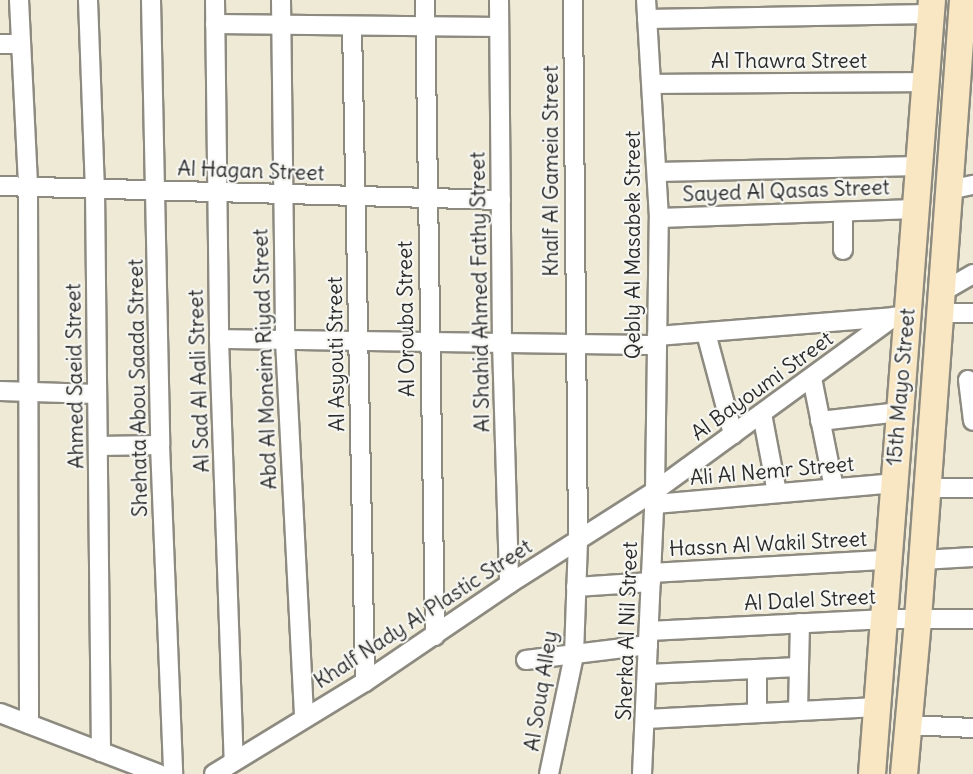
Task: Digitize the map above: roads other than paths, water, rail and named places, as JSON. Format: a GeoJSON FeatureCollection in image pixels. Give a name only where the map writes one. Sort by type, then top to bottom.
{"type":"FeatureCollection","features":[{"type":"Feature","properties":{"kind":"main road","name":"15th Mayo Street"},"geometry":{"type":"LineString","coordinates":[[904,774],[918,619],[941,302],[961,188],[966,50],[963,0]]}},
{"type":"Feature","properties":{"kind":"main road","name":"15th Mayo Street"},"geometry":{"type":"LineString","coordinates":[[872,774],[899,412],[900,317],[915,209],[932,7]]}},
{"type":"Feature","properties":{"kind":"street"},"geometry":{"type":"LineString","coordinates":[[19,0],[28,187],[30,724]]}},
{"type":"Feature","properties":{"kind":"street","name":"Ahmed Saeid Street"},"geometry":{"type":"LineString","coordinates":[[88,0],[95,189],[101,752]]}},
{"type":"Feature","properties":{"kind":"street","name":"Shehata Abou Saada Street"},"geometry":{"type":"LineString","coordinates":[[151,0],[160,445],[173,774]]}},
{"type":"Feature","properties":{"kind":"street","name":"Al Sad Al Aali Street"},"geometry":{"type":"LineString","coordinates":[[214,0],[219,339],[234,761]]}},
{"type":"Feature","properties":{"kind":"street","name":"Abd Al Moneim Riyad Street"},"geometry":{"type":"LineString","coordinates":[[281,0],[285,340],[304,717]]}},
{"type":"Feature","properties":{"kind":"street","name":"Al Orouba Street"},"geometry":{"type":"LineString","coordinates":[[425,0],[435,636]]}},
{"type":"Feature","properties":{"kind":"street","name":"Al Shahid Ahmed Fathy Street"},"geometry":{"type":"LineString","coordinates":[[499,0],[502,343],[509,584]]}},
{"type":"Feature","properties":{"kind":"street","name":"Khalf Al Gameia Street"},"geometry":{"type":"LineString","coordinates":[[573,0],[574,343],[578,542]]}},
{"type":"Feature","properties":{"kind":"street","name":"Qebly Al Masabek Street"},"geometry":{"type":"LineString","coordinates":[[646,0],[653,84],[658,218],[655,497]]}},
{"type":"Feature","properties":{"kind":"street"},"geometry":{"type":"LineString","coordinates":[[647,19],[932,7]]}},
{"type":"Feature","properties":{"kind":"street"},"geometry":{"type":"LineString","coordinates":[[215,24],[499,27]]}},
{"type":"Feature","properties":{"kind":"street","name":"Al Asyouti Street"},"geometry":{"type":"LineString","coordinates":[[352,26],[365,682]]}},
{"type":"Feature","properties":{"kind":"street"},"geometry":{"type":"LineString","coordinates":[[0,44],[21,44]]}},
{"type":"Feature","properties":{"kind":"street","name":"Al Thawra Street"},"geometry":{"type":"LineString","coordinates":[[653,84],[926,82]]}},
{"type":"Feature","properties":{"kind":"street"},"geometry":{"type":"LineString","coordinates":[[657,172],[919,166]]}},
{"type":"Feature","properties":{"kind":"street","name":"Al Hagan Street"},"geometry":{"type":"LineString","coordinates":[[0,186],[501,200]]}},
{"type":"Feature","properties":{"kind":"street","name":"Sayed Al Qasas Street"},"geometry":{"type":"LineString","coordinates":[[658,218],[915,209]]}},
{"type":"Feature","properties":{"kind":"street"},"geometry":{"type":"LineString","coordinates":[[843,212],[843,250]]}},
{"type":"Feature","properties":{"kind":"street"},"geometry":{"type":"LineString","coordinates":[[973,274],[941,302],[973,313]]}},
{"type":"Feature","properties":{"kind":"street"},"geometry":{"type":"LineString","coordinates":[[219,339],[574,343],[657,340],[706,333],[900,317]]}},
{"type":"Feature","properties":{"kind":"street","name":"Al Bayoumi Street"},"geometry":{"type":"LineString","coordinates":[[655,497],[734,434],[900,317]]}},
{"type":"Feature","properties":{"kind":"street"},"geometry":{"type":"LineString","coordinates":[[706,333],[734,434]]}},
{"type":"Feature","properties":{"kind":"street"},"geometry":{"type":"LineString","coordinates":[[936,377],[970,380],[973,421]]}},
{"type":"Feature","properties":{"kind":"street"},"geometry":{"type":"LineString","coordinates":[[812,378],[834,488]]}},
{"type":"Feature","properties":{"kind":"street"},"geometry":{"type":"LineString","coordinates":[[0,391],[97,394]]}},
{"type":"Feature","properties":{"kind":"street"},"geometry":{"type":"LineString","coordinates":[[820,421],[899,412]]}},
{"type":"Feature","properties":{"kind":"street"},"geometry":{"type":"LineString","coordinates":[[762,414],[777,493]]}},
{"type":"Feature","properties":{"kind":"street"},"geometry":{"type":"LineString","coordinates":[[98,446],[160,445]]}},
{"type":"Feature","properties":{"kind":"street","name":"Ali Al Nemr Street"},"geometry":{"type":"LineString","coordinates":[[655,497],[777,493],[893,483]]}},
{"type":"Feature","properties":{"kind":"street"},"geometry":{"type":"LineString","coordinates":[[928,488],[973,488]]}},
{"type":"Feature","properties":{"kind":"street","name":"Khalf Nady Al Plastic Street"},"geometry":{"type":"LineString","coordinates":[[214,774],[304,717],[365,682],[509,584],[655,497]]}},
{"type":"Feature","properties":{"kind":"street","name":"Sherka Al Nil Street"},"geometry":{"type":"LineString","coordinates":[[642,774],[655,497]]}},
{"type":"Feature","properties":{"kind":"street","name":"Al Souq Alley"},"geometry":{"type":"LineString","coordinates":[[549,774],[574,655],[578,542]]}},
{"type":"Feature","properties":{"kind":"street"},"geometry":{"type":"LineString","coordinates":[[922,560],[973,557]]}},
{"type":"Feature","properties":{"kind":"street","name":"Hassn Al Wakil Street"},"geometry":{"type":"LineString","coordinates":[[576,587],[651,578],[887,560]]}},
{"type":"Feature","properties":{"kind":"street","name":"Al Dalel Street"},"geometry":{"type":"LineString","coordinates":[[526,660],[574,655],[649,638],[800,623],[882,619],[973,619]]}},
{"type":"Feature","properties":{"kind":"street"},"geometry":{"type":"LineString","coordinates":[[798,711],[800,623]]}},
{"type":"Feature","properties":{"kind":"street"},"geometry":{"type":"LineString","coordinates":[[647,674],[799,667]]}},
{"type":"Feature","properties":{"kind":"street"},"geometry":{"type":"LineString","coordinates":[[757,669],[757,713]]}},
{"type":"Feature","properties":{"kind":"street"},"geometry":{"type":"LineString","coordinates":[[646,719],[877,707]]}},
{"type":"Feature","properties":{"kind":"street"},"geometry":{"type":"LineString","coordinates":[[0,713],[159,774]]}},
{"type":"Feature","properties":{"kind":"street"},"geometry":{"type":"LineString","coordinates":[[909,725],[973,729]]}}]}
